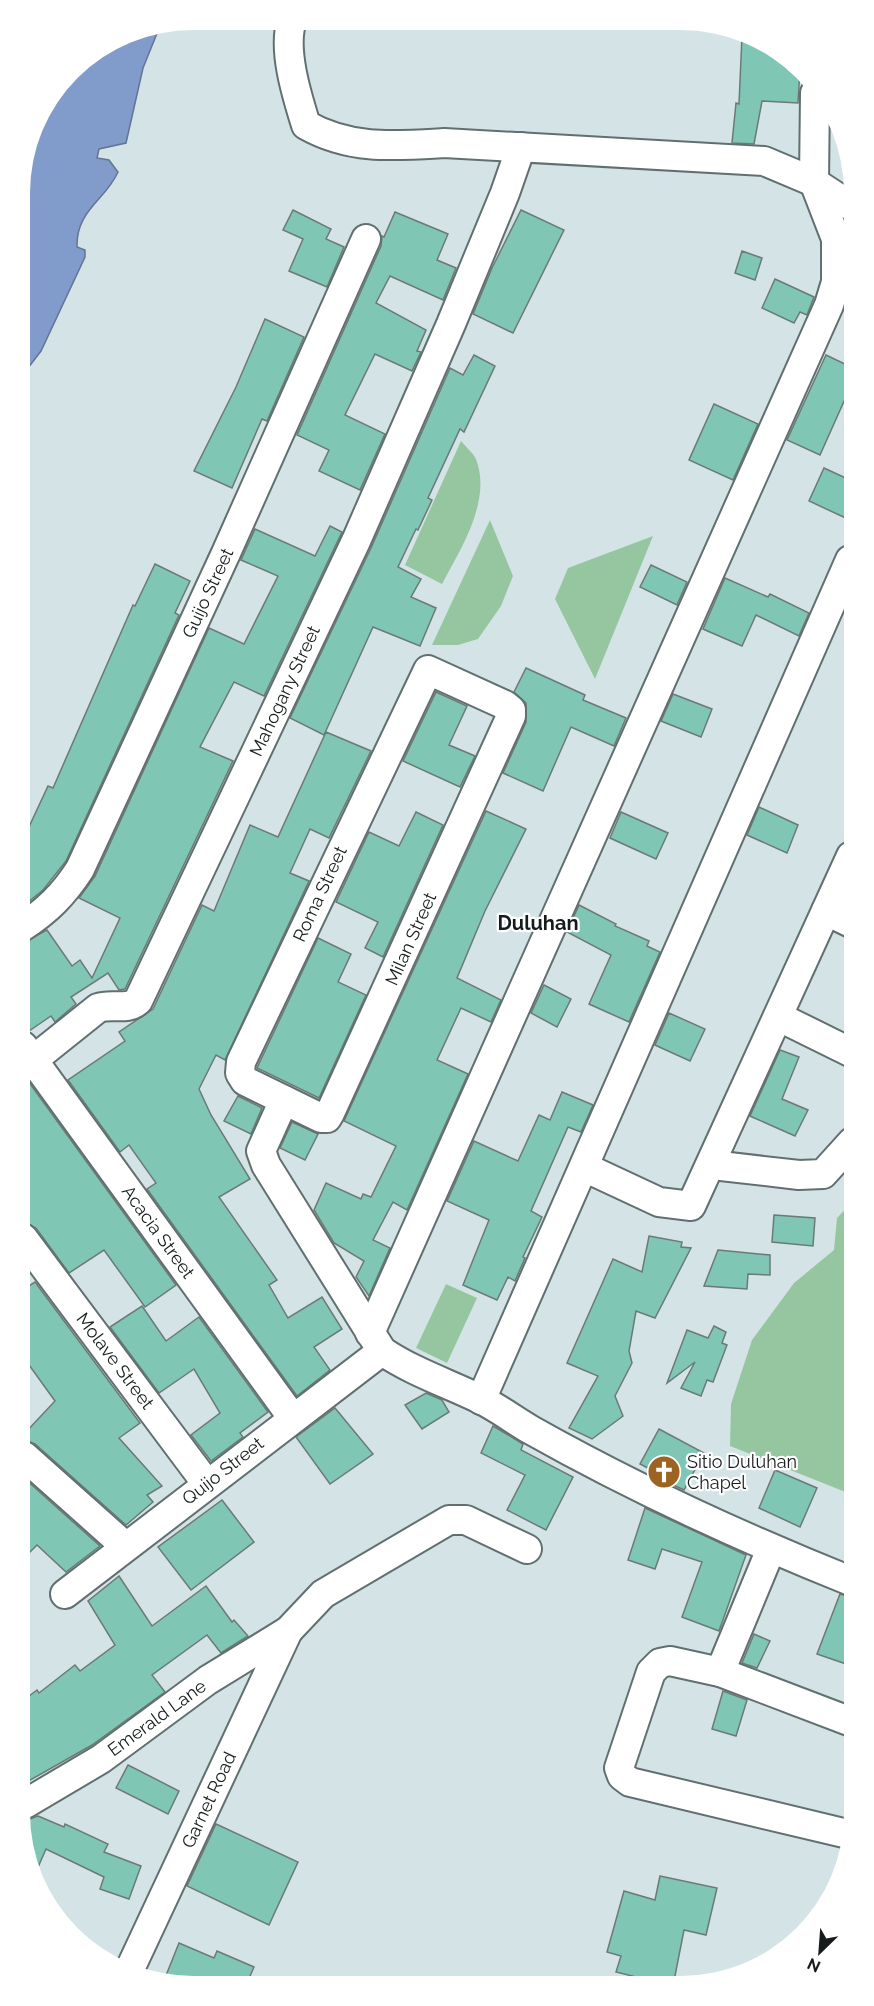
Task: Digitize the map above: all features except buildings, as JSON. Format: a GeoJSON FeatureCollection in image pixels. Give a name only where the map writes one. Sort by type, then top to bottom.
{"type":"FeatureCollection","features":[{"type":"Feature","properties":{"kind":"street"},"geometry":{"type":"LineString","coordinates":[[289,30],[293,81],[306,125],[329,138],[347,143],[521,147],[764,161],[814,182],[844,202]]}},
{"type":"Feature","properties":{"kind":"street"},"geometry":{"type":"LineString","coordinates":[[376,1342],[829,305],[836,282],[836,239],[814,182],[815,101]]}},
{"type":"Feature","properties":{"kind":"street","name":"Mahogany Street"},"geometry":{"type":"LineString","coordinates":[[30,1052],[98,1008],[126,1007],[138,1001],[356,541],[451,324],[505,193],[521,147]]}},
{"type":"Feature","properties":{"kind":"street","name":"Guijo Street"},"geometry":{"type":"LineString","coordinates":[[30,922],[44,913],[65,893],[80,869],[221,564],[366,239]]}},
{"type":"Feature","properties":{"kind":"street"},"geometry":{"type":"LineString","coordinates":[[481,1400],[844,574]]}},
{"type":"Feature","properties":{"kind":"street","name":"Roma Street"},"geometry":{"type":"LineString","coordinates":[[284,1100],[245,1081],[240,1073],[241,1062],[428,670],[505,705],[511,710],[511,716]]}},
{"type":"Feature","properties":{"kind":"street","name":"Milan Street"},"geometry":{"type":"LineString","coordinates":[[284,1100],[321,1118],[327,1118],[330,1113],[511,716]]}},
{"type":"Feature","properties":{"kind":"street"},"geometry":{"type":"LineString","coordinates":[[584,1167],[659,1202],[682,1207],[691,1206],[712,1165],[844,871]]}},
{"type":"Feature","properties":{"kind":"street"},"geometry":{"type":"LineString","coordinates":[[826,911],[844,920]]}},
{"type":"Feature","properties":{"kind":"street"},"geometry":{"type":"LineString","coordinates":[[778,1017],[844,1049]]}},
{"type":"Feature","properties":{"kind":"street","name":"Acacia Street"},"geometry":{"type":"LineString","coordinates":[[30,1056],[292,1417]]}},
{"type":"Feature","properties":{"kind":"street"},"geometry":{"type":"LineString","coordinates":[[284,1100],[261,1151],[262,1156],[376,1342],[403,1366],[481,1400],[531,1430],[608,1470],[771,1550],[844,1578]]}},
{"type":"Feature","properties":{"kind":"street"},"geometry":{"type":"LineString","coordinates":[[712,1165],[799,1175],[823,1174],[844,1151]]}},
{"type":"Feature","properties":{"kind":"street","name":"Molave Street"},"geometry":{"type":"LineString","coordinates":[[30,1247],[207,1484]]}},
{"type":"Feature","properties":{"kind":"street","name":"Quijo Street"},"geometry":{"type":"LineString","coordinates":[[65,1593],[292,1417],[376,1342]]}},
{"type":"Feature","properties":{"kind":"street"},"geometry":{"type":"LineString","coordinates":[[30,1461],[124,1546]]}},
{"type":"Feature","properties":{"kind":"street"},"geometry":{"type":"LineString","coordinates":[[288,1631],[323,1594],[449,1520],[466,1520],[527,1549]]}},
{"type":"Feature","properties":{"kind":"street"},"geometry":{"type":"LineString","coordinates":[[720,1672],[771,1550]]}},
{"type":"Feature","properties":{"kind":"street","name":"Emerald Lane"},"geometry":{"type":"LineString","coordinates":[[30,1800],[101,1759],[208,1680],[288,1631]]}},
{"type":"Feature","properties":{"kind":"street","name":"Garnet Road"},"geometry":{"type":"LineString","coordinates":[[132,1964],[288,1631]]}},
{"type":"Feature","properties":{"kind":"street"},"geometry":{"type":"LineString","coordinates":[[843,1832],[630,1782],[622,1776],[619,1768],[651,1672],[660,1663],[670,1661],[720,1672],[844,1719]]}},
{"type":"Feature","properties":{"kind":"green space"},"geometry":{"type":"Polygon","coordinates":[[[461,441],[476,459],[480,475],[480,491],[472,524],[442,584],[405,565],[461,441]]]}},
{"type":"Feature","properties":{"kind":"green space"},"geometry":{"type":"Polygon","coordinates":[[[490,520],[513,576],[501,606],[478,639],[458,645],[432,645],[490,520]]]}},
{"type":"Feature","properties":{"kind":"green space"},"geometry":{"type":"Polygon","coordinates":[[[653,536],[595,679],[555,599],[568,568],[653,536]]]}},
{"type":"Feature","properties":{"kind":"green space"},"geometry":{"type":"Polygon","coordinates":[[[844,1211],[844,1491],[730,1446],[731,1404],[752,1340],[794,1283],[834,1250],[837,1218],[844,1211]]]}},
{"type":"Feature","properties":{"kind":"green space"},"geometry":{"type":"Polygon","coordinates":[[[446,1284],[477,1298],[447,1363],[416,1348],[446,1284]]]}},
{"type":"Feature","properties":{"kind":"water"},"geometry":{"type":"Polygon","coordinates":[[[157,34],[143,68],[126,143],[99,149],[97,158],[109,160],[118,172],[81,224],[77,247],[85,250],[85,257],[41,351],[30,365],[30,182],[42,130],[57,102],[70,85],[102,57],[130,42],[157,34]]]}},
{"type":"Feature","properties":{"kind":"place","name":"Sitio Duluhan Chapel"},"geometry":{"type":"Point","coordinates":[664,1472]}},
{"type":"Feature","properties":{"kind":"district","name":"Duluhan"},"geometry":{"type":"Point","coordinates":[538,923]}}]}
